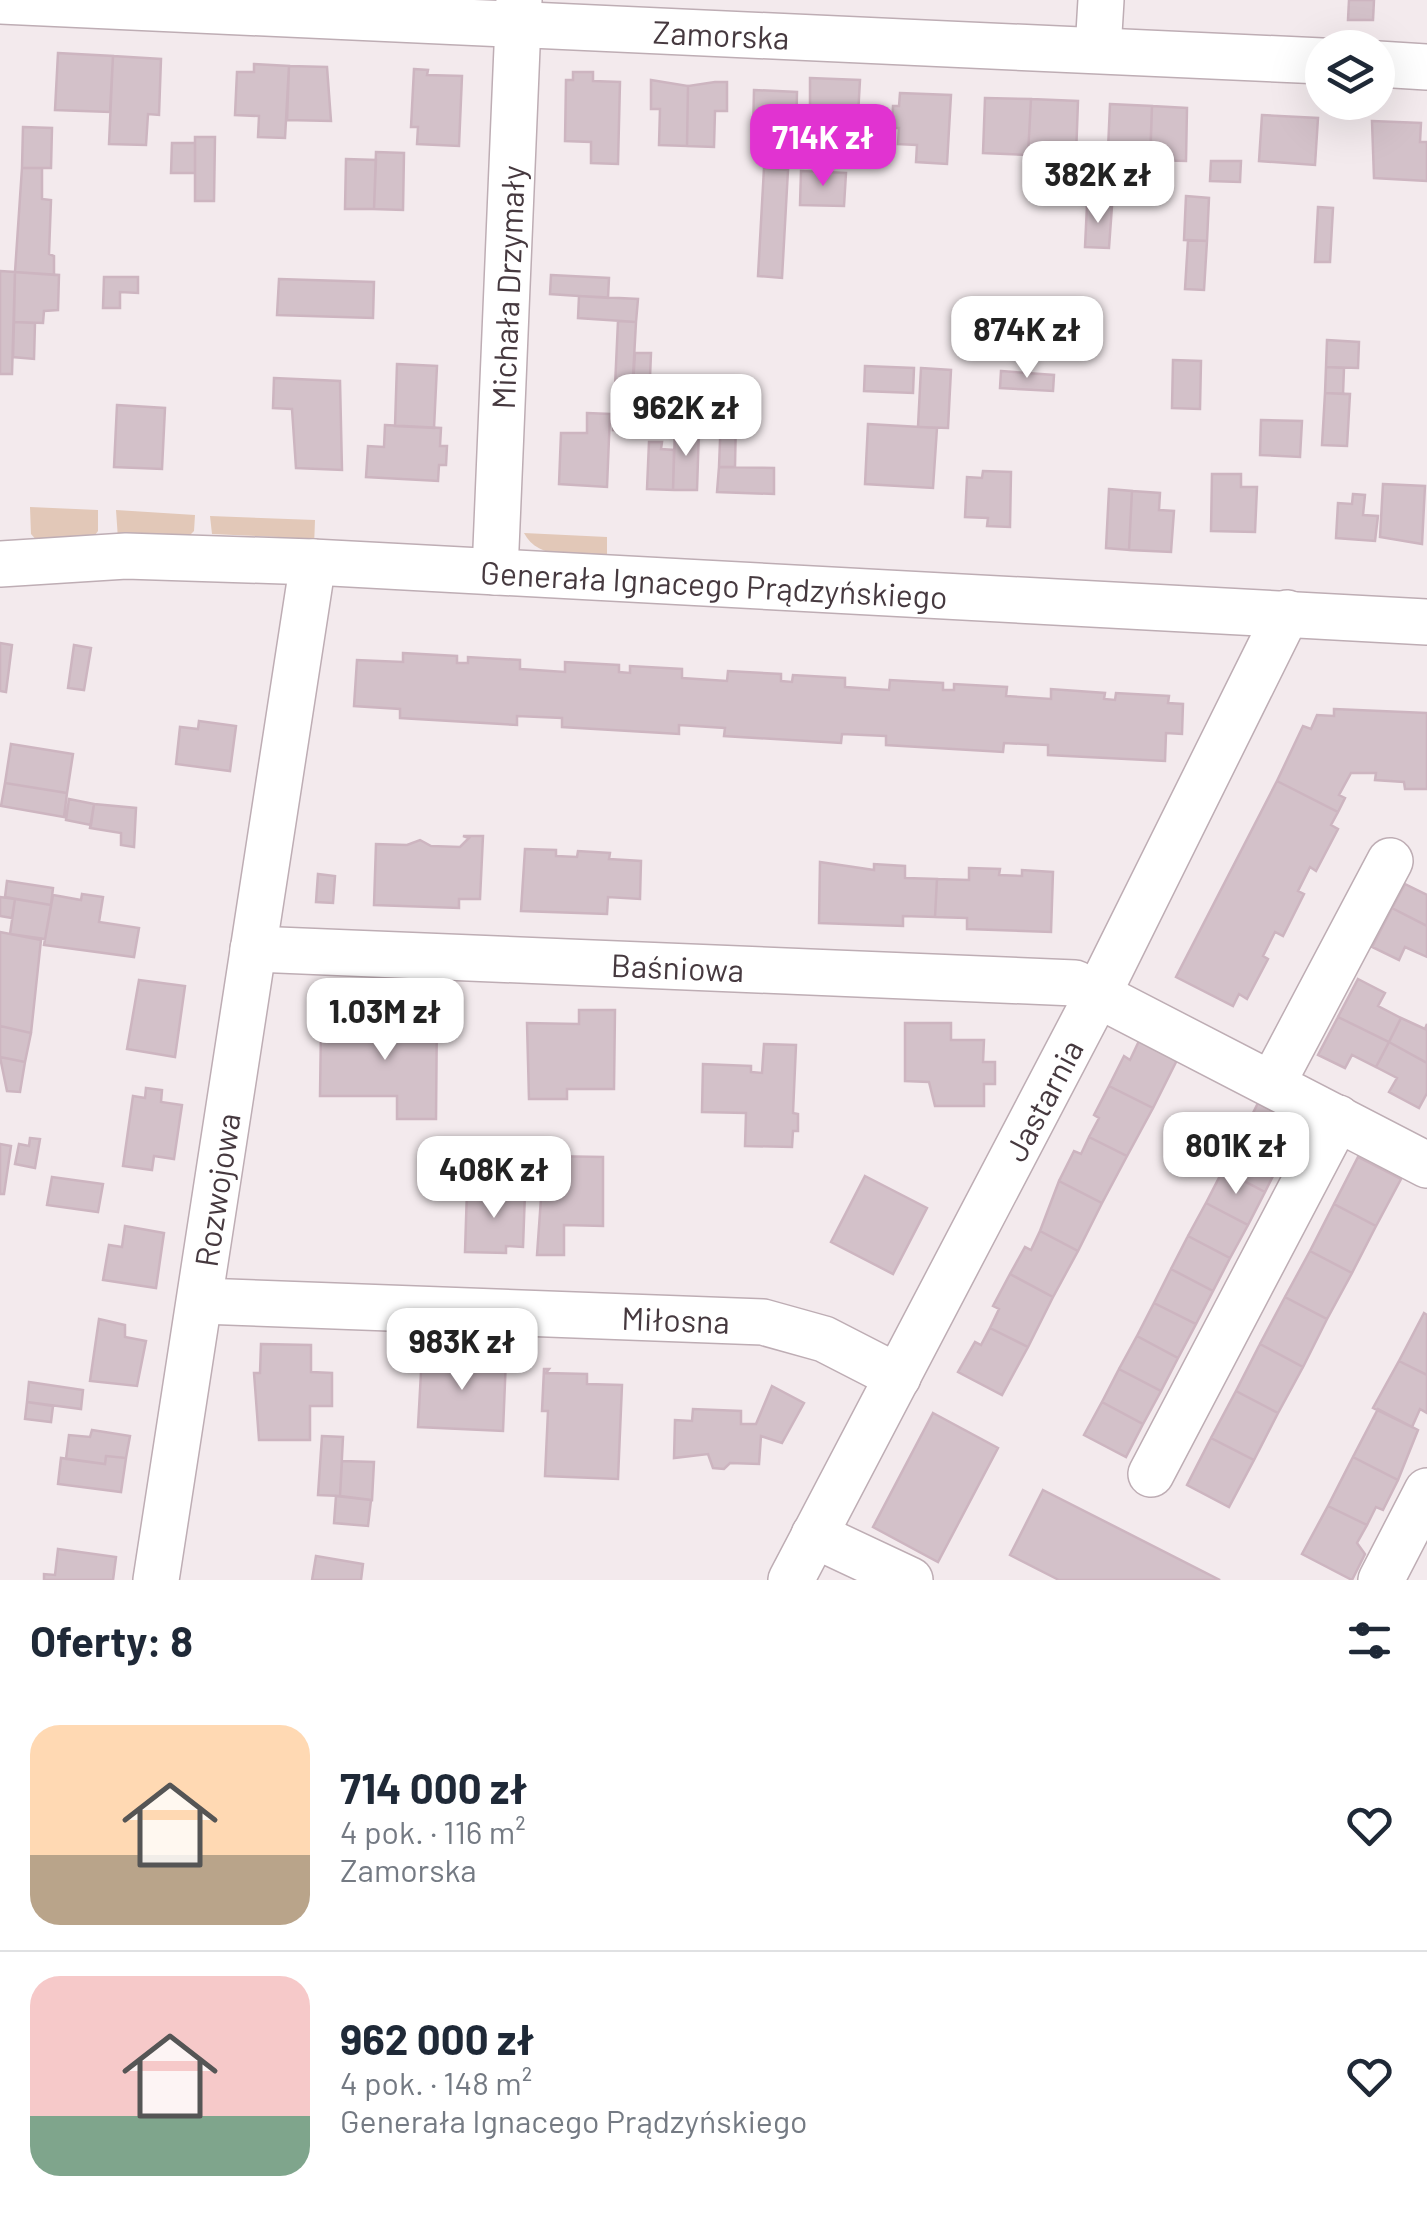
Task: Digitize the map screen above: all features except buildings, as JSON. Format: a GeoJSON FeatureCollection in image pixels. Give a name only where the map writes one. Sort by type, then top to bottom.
{"type":"FeatureCollection","features":[{"type":"Feature","properties":{"kind":"street","name":"Zamorska"},"geometry":{"type":"LineString","coordinates":[[0,0],[518,12],[1305,61]]}},
{"type":"Feature","properties":{"kind":"street"},"geometry":{"type":"LineString","coordinates":[[1098,50],[1101,0]]}},
{"type":"Feature","properties":{"kind":"street","name":"Michała Drzymały"},"geometry":{"type":"LineString","coordinates":[[495,572],[518,12]]}},
{"type":"Feature","properties":{"kind":"street"},"geometry":{"type":"LineString","coordinates":[[1395,65],[1427,67]]}},
{"type":"Feature","properties":{"kind":"street","name":"Generała Ignacego Prądzyńskiego"},"geometry":{"type":"LineString","coordinates":[[0,564],[126,556],[313,562],[1427,622]]}},
{"type":"Feature","properties":{"kind":"street","name":"Rozwojowa"},"geometry":{"type":"LineString","coordinates":[[156,1580],[313,562]]}},
{"type":"Feature","properties":{"kind":"street","name":"Jastarnia"},"geometry":{"type":"LineString","coordinates":[[791,1580],[1099,992],[1287,614]]}},
{"type":"Feature","properties":{"kind":"street"},"geometry":{"type":"LineString","coordinates":[[1272,1084],[1390,861]]}},
{"type":"Feature","properties":{"kind":"street","name":"Baśniowa"},"geometry":{"type":"LineString","coordinates":[[252,948],[1062,982],[1099,992],[1338,1118],[1424,1157]]}},
{"type":"Feature","properties":{"kind":"street"},"geometry":{"type":"LineString","coordinates":[[1151,1474],[1338,1118]]}},
{"type":"Feature","properties":{"kind":"street","name":"Miłosna"},"geometry":{"type":"LineString","coordinates":[[201,1301],[763,1322],[824,1339],[898,1377]]}},
{"type":"Feature","properties":{"kind":"street"},"geometry":{"type":"LineString","coordinates":[[1381,1580],[1427,1491]]}},
{"type":"Feature","properties":{"kind":"street"},"geometry":{"type":"LineString","coordinates":[[814,1535],[910,1580]]}},
{"type":"Feature","properties":{"kind":"shaded area"},"geometry":{"type":"Polygon","coordinates":[[[30,507],[98,510],[98,531],[92,539],[39,543],[31,534],[30,507]]]}},
{"type":"Feature","properties":{"kind":"shaded area"},"geometry":{"type":"Polygon","coordinates":[[[116,510],[195,515],[194,531],[185,540],[118,539],[116,510]]]}},
{"type":"Feature","properties":{"kind":"shaded area"},"geometry":{"type":"Polygon","coordinates":[[[210,516],[315,520],[314,547],[279,545],[279,537],[212,534],[210,516]]]}},
{"type":"Feature","properties":{"kind":"shaded area"},"geometry":{"type":"Polygon","coordinates":[[[524,533],[607,537],[607,557],[549,552],[530,542],[524,533]]]}}]}
